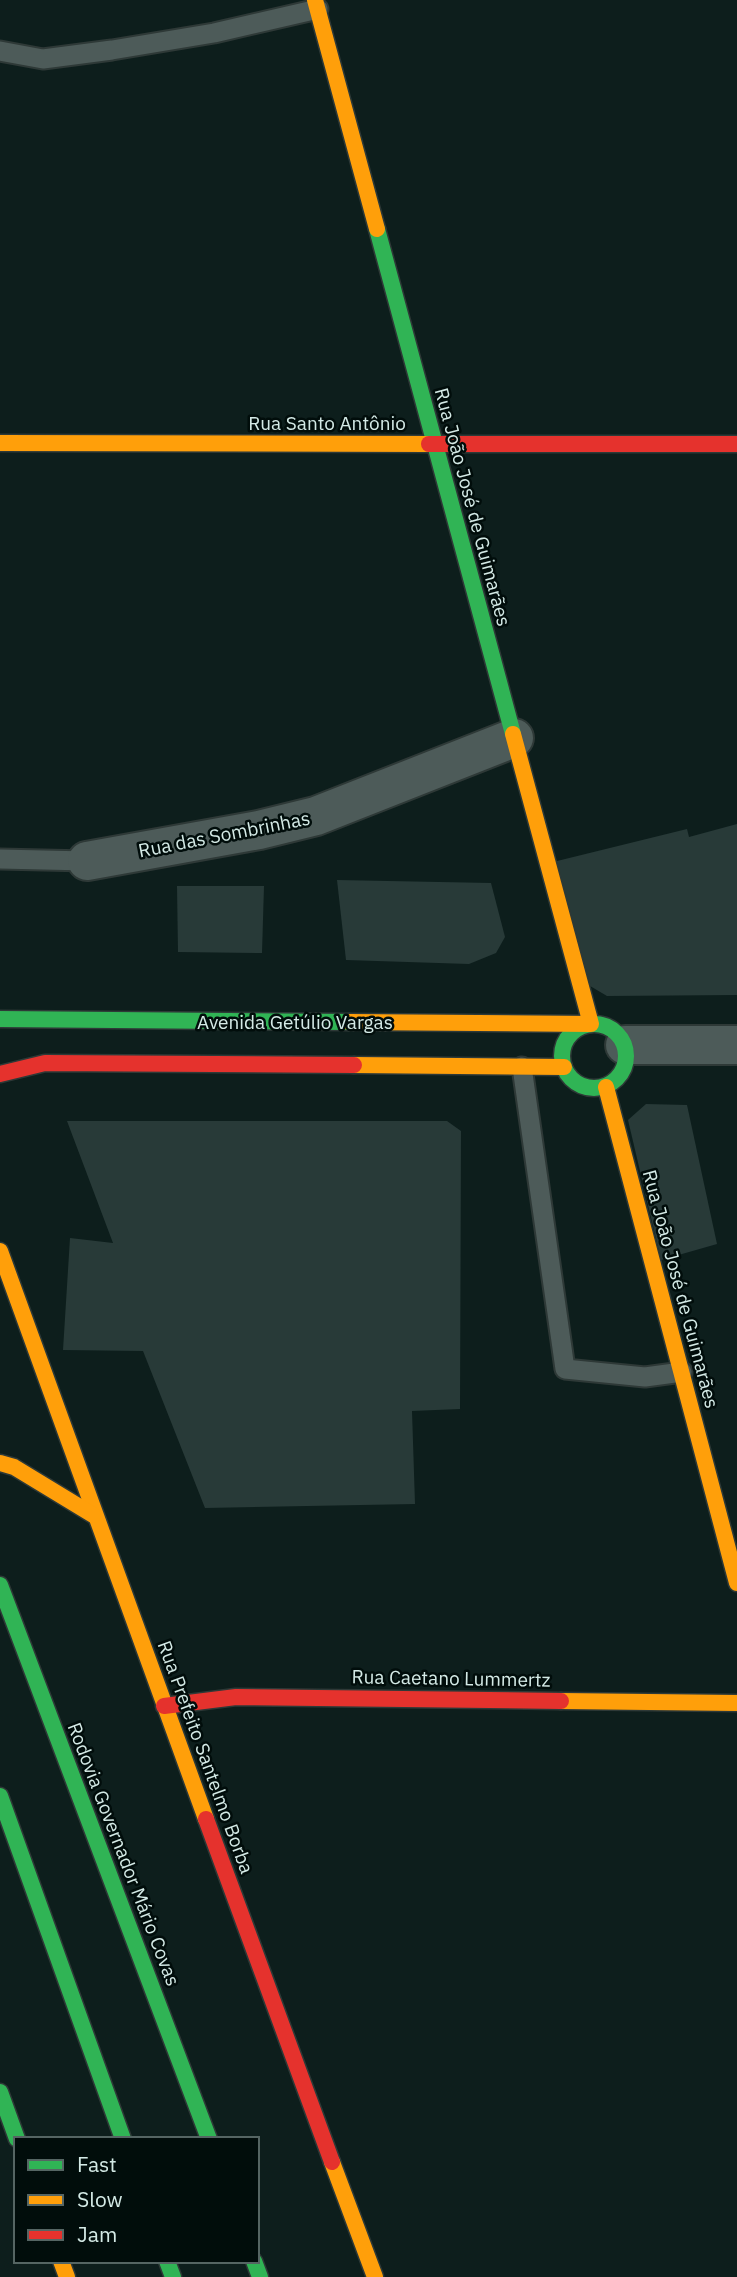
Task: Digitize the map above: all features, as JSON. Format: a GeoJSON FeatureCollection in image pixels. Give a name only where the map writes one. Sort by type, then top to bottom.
{"type":"FeatureCollection","features":[{"type":"Feature","properties":{"kind":"main road","name":"Rua João José de Guimarães"},"geometry":{"type":"LineString","coordinates":[[316,4],[590,1024]]}},
{"type":"Feature","properties":{"kind":"main road","name":"Rua Santo Antônio"},"geometry":{"type":"LineString","coordinates":[[0,443],[737,444]]}},
{"type":"Feature","properties":{"kind":"main road","name":"Avenida Getúlio Vargas"},"geometry":{"type":"LineString","coordinates":[[0,1018],[590,1024]]}},
{"type":"Feature","properties":{"kind":"main road"},"geometry":{"type":"LineString","coordinates":[[590,1024],[611,1028],[625,1045],[627,1055],[622,1074],[606,1087],[585,1088],[576,1083],[564,1067],[563,1048],[567,1040],[573,1032],[590,1024]]}},
{"type":"Feature","properties":{"kind":"main road"},"geometry":{"type":"LineString","coordinates":[[0,1074],[46,1063],[564,1067]]}},
{"type":"Feature","properties":{"kind":"main road","name":"Rua João José de Guimarães"},"geometry":{"type":"LineString","coordinates":[[606,1087],[737,1583]]}},
{"type":"Feature","properties":{"kind":"main road","name":"Rua Prefeito Santelmo Borba"},"geometry":{"type":"LineString","coordinates":[[0,1251],[93,1515],[375,2277]]}},
{"type":"Feature","properties":{"kind":"main road"},"geometry":{"type":"LineString","coordinates":[[0,1463],[14,1467],[93,1515]]}},
{"type":"Feature","properties":{"kind":"main road","name":"Rodovia Governador Mário Covas"},"geometry":{"type":"LineString","coordinates":[[0,1585],[208,2137]]}},
{"type":"Feature","properties":{"kind":"main road","name":"Rua Caetano Lummertz"},"geometry":{"type":"LineString","coordinates":[[164,1706],[236,1697],[737,1703]]}},
{"type":"Feature","properties":{"kind":"main road"},"geometry":{"type":"LineString","coordinates":[[0,1796],[122,2137]]}},
{"type":"Feature","properties":{"kind":"main road"},"geometry":{"type":"LineString","coordinates":[[0,2092],[16,2137]]}},
{"type":"Feature","properties":{"kind":"street","name":"Rua das Sombrinhas"},"geometry":{"type":"LineString","coordinates":[[87,861],[259,830],[316,816],[514,738]]}},
{"type":"Feature","properties":{"kind":"street"},"geometry":{"type":"LineString","coordinates":[[625,1045],[737,1045]]}},
{"type":"Feature","properties":{"kind":"lane"},"geometry":{"type":"LineString","coordinates":[[0,51],[43,59],[112,50],[214,33],[316,4]]}},
{"type":"Feature","properties":{"kind":"lane"},"geometry":{"type":"LineString","coordinates":[[0,859],[87,861]]}},
{"type":"Feature","properties":{"kind":"lane"},"geometry":{"type":"LineString","coordinates":[[522,1067],[565,1369],[646,1377],[682,1372]]}},
{"type":"Feature","properties":{"kind":"building"},"geometry":{"type":"Polygon","coordinates":[[[737,824],[737,995],[607,996],[585,983],[553,862],[687,829],[689,837],[737,824]]]}},
{"type":"Feature","properties":{"kind":"building"},"geometry":{"type":"Polygon","coordinates":[[[337,880],[491,883],[505,937],[496,953],[469,964],[346,960],[337,880]]]}},
{"type":"Feature","properties":{"kind":"building"},"geometry":{"type":"Polygon","coordinates":[[[177,886],[264,886],[262,953],[178,952],[177,886]]]}},
{"type":"Feature","properties":{"kind":"building"},"geometry":{"type":"Polygon","coordinates":[[[646,1104],[687,1105],[717,1244],[661,1260],[628,1120],[646,1104]]]}},
{"type":"Feature","properties":{"kind":"building"},"geometry":{"type":"Polygon","coordinates":[[[67,1121],[447,1121],[461,1131],[460,1409],[412,1411],[415,1504],[205,1508],[143,1351],[63,1350],[70,1238],[113,1243],[67,1121]]]}},
{"type":"Feature","properties":{"kind":"traffic: fast"},"geometry":{"type":"LineString","coordinates":[[377,229],[513,734]]}},
{"type":"Feature","properties":{"kind":"traffic: fast"},"geometry":{"type":"LineString","coordinates":[[0,1019],[349,1022]]}},
{"type":"Feature","properties":{"kind":"traffic: fast"},"geometry":{"type":"LineString","coordinates":[[588,1024],[600,1024],[617,1033],[624,1044],[626,1056],[624,1068],[617,1079],[600,1088],[588,1088],[576,1083],[567,1074],[562,1062],[562,1050],[567,1038],[576,1029],[588,1024]]}},
{"type":"Feature","properties":{"kind":"traffic: fast"},"geometry":{"type":"LineString","coordinates":[[0,1585],[208,2137]]}},
{"type":"Feature","properties":{"kind":"traffic: fast"},"geometry":{"type":"LineString","coordinates":[[0,1796],[122,2137]]}},
{"type":"Feature","properties":{"kind":"traffic: fast"},"geometry":{"type":"LineString","coordinates":[[0,2092],[16,2137]]}},
{"type":"Feature","properties":{"kind":"traffic: fast"},"geometry":{"type":"LineString","coordinates":[[168,2263],[173,2277]]}},
{"type":"Feature","properties":{"kind":"traffic: fast"},"geometry":{"type":"LineString","coordinates":[[255,2263],[260,2277]]}},
{"type":"Feature","properties":{"kind":"traffic: slow"},"geometry":{"type":"LineString","coordinates":[[315,0],[377,229]]}},
{"type":"Feature","properties":{"kind":"traffic: slow"},"geometry":{"type":"LineString","coordinates":[[0,443],[429,444]]}},
{"type":"Feature","properties":{"kind":"traffic: slow"},"geometry":{"type":"LineString","coordinates":[[349,1022],[591,1024],[513,734]]}},
{"type":"Feature","properties":{"kind":"traffic: slow"},"geometry":{"type":"LineString","coordinates":[[354,1065],[564,1067]]}},
{"type":"Feature","properties":{"kind":"traffic: slow"},"geometry":{"type":"LineString","coordinates":[[606,1087],[737,1583]]}},
{"type":"Feature","properties":{"kind":"traffic: slow"},"geometry":{"type":"LineString","coordinates":[[0,1251],[206,1819]]}},
{"type":"Feature","properties":{"kind":"traffic: slow"},"geometry":{"type":"LineString","coordinates":[[0,1463],[14,1467],[93,1515]]}},
{"type":"Feature","properties":{"kind":"traffic: slow"},"geometry":{"type":"LineString","coordinates":[[561,1701],[737,1703]]}},
{"type":"Feature","properties":{"kind":"traffic: slow"},"geometry":{"type":"LineString","coordinates":[[332,2162],[375,2277]]}},
{"type":"Feature","properties":{"kind":"traffic: slow"},"geometry":{"type":"LineString","coordinates":[[62,2263],[67,2277]]}},
{"type":"Feature","properties":{"kind":"traffic: jam"},"geometry":{"type":"LineString","coordinates":[[429,444],[737,444]]}},
{"type":"Feature","properties":{"kind":"traffic: jam"},"geometry":{"type":"LineString","coordinates":[[0,1074],[45,1063],[354,1065]]}},
{"type":"Feature","properties":{"kind":"traffic: jam"},"geometry":{"type":"LineString","coordinates":[[164,1706],[236,1697],[561,1701]]}},
{"type":"Feature","properties":{"kind":"traffic: jam"},"geometry":{"type":"LineString","coordinates":[[206,1819],[332,2162]]}}]}
